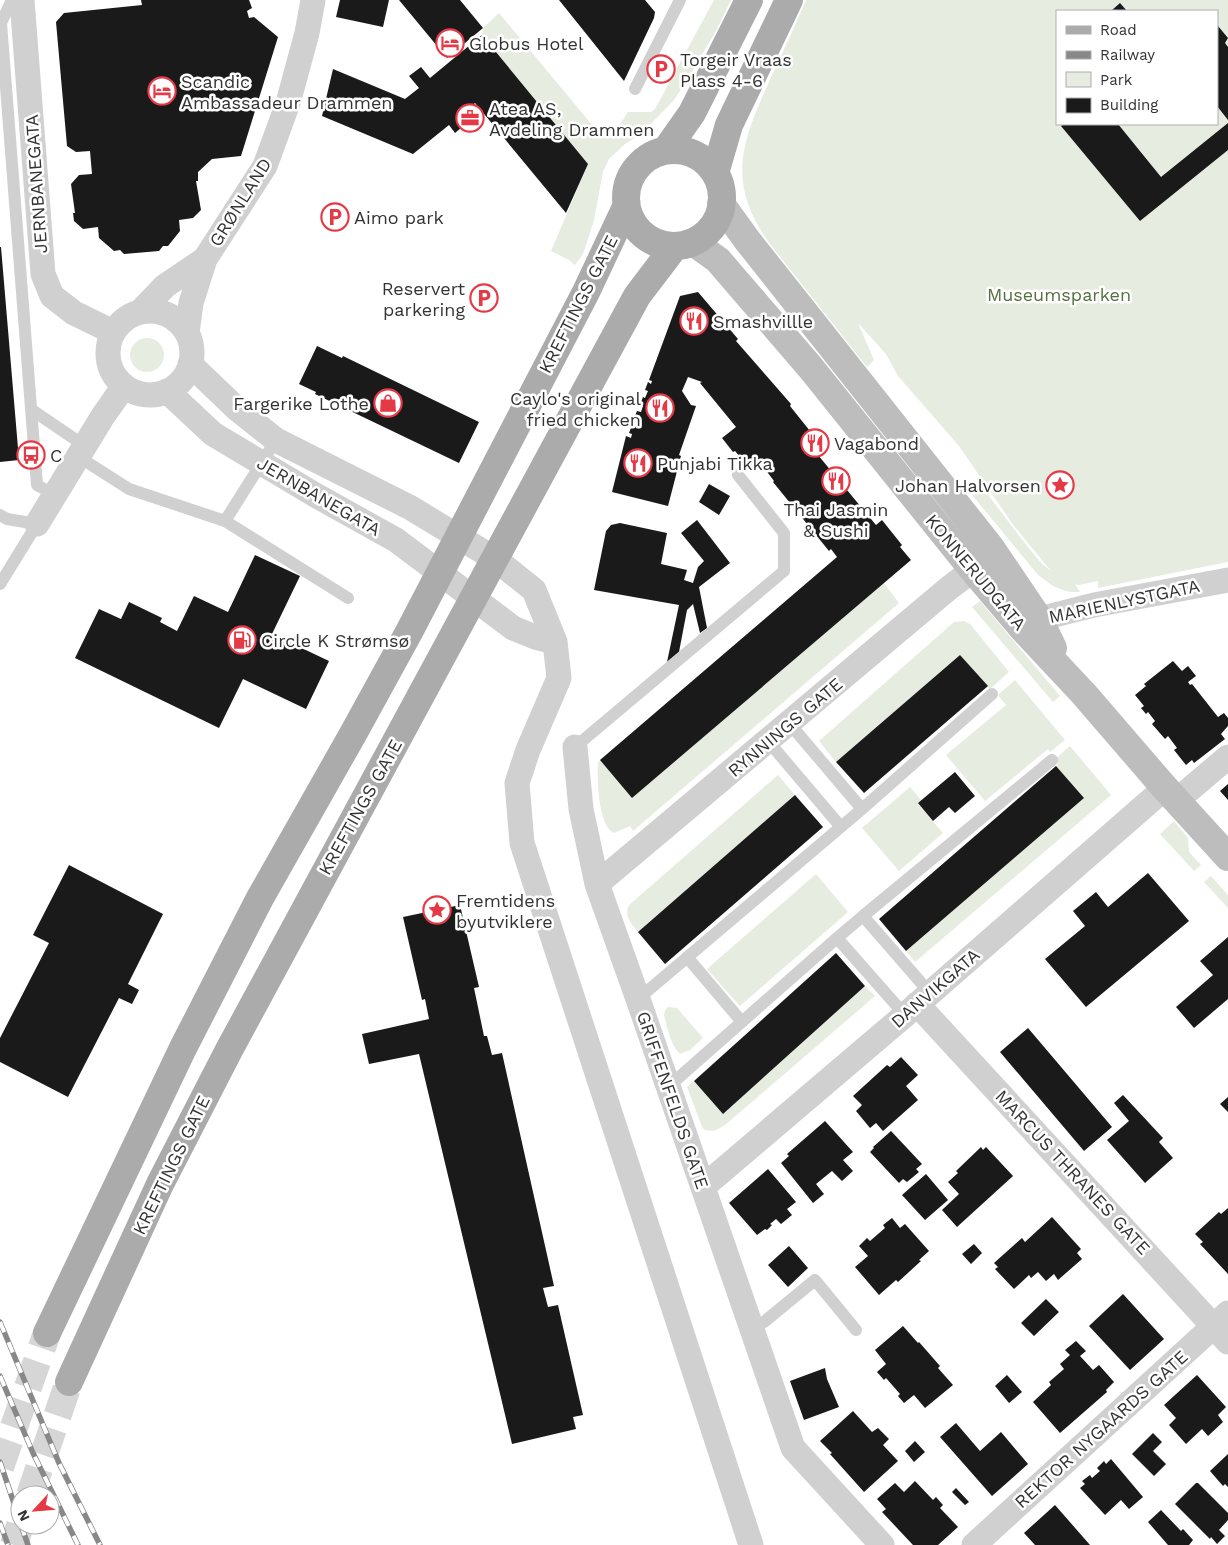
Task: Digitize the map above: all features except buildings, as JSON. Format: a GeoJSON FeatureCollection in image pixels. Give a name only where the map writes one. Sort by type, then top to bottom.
{"type":"FeatureCollection","features":[{"type":"Feature","properties":{"kind":"main road"},"geometry":{"type":"LineString","coordinates":[[666,150],[692,113],[749,0]]}},
{"type":"Feature","properties":{"kind":"main road"},"geometry":{"type":"LineString","coordinates":[[715,173],[729,125],[789,0]]}},
{"type":"Feature","properties":{"kind":"main road"},"geometry":{"type":"LineString","coordinates":[[666,150],[680,150],[694,154],[706,162],[715,173],[720,188],[721,204],[716,220],[707,233],[684,244],[658,244],[643,235],[632,222],[626,208],[626,192],[630,177],[639,164],[652,155],[666,150]]}},
{"type":"Feature","properties":{"kind":"main road","name":"KONNERUDGATA"},"geometry":{"type":"LineString","coordinates":[[721,204],[991,548],[1031,624],[1066,674],[1228,857]]}},
{"type":"Feature","properties":{"kind":"main road","name":"KREFTINGS GATE"},"geometry":{"type":"LineString","coordinates":[[47,1333],[179,1056],[260,898],[353,734],[440,572],[586,292],[626,208]]}},
{"type":"Feature","properties":{"kind":"main road","name":"KREFTINGS GATE"},"geometry":{"type":"LineString","coordinates":[[69,1382],[164,1176],[313,894],[637,296],[684,244]]}},
{"type":"Feature","properties":{"kind":"main road","name":"KONNERUDGATA"},"geometry":{"type":"LineString","coordinates":[[684,244],[718,260],[810,367],[973,570],[1031,624]]}},
{"type":"Feature","properties":{"kind":"street","name":"JERNBANEGATA"},"geometry":{"type":"LineString","coordinates":[[22,0],[43,274],[52,296],[74,313],[113,332]]}},
{"type":"Feature","properties":{"kind":"street","name":"GRØNLAND"},"geometry":{"type":"LineString","coordinates":[[187,333],[191,303],[205,259],[266,166],[288,103],[307,33],[313,0]]}},
{"type":"Feature","properties":{"kind":"street","name":"GRØNLAND"},"geometry":{"type":"LineString","coordinates":[[140,312],[166,286],[205,259]]}},
{"type":"Feature","properties":{"kind":"street"},"geometry":{"type":"LineString","coordinates":[[152,310],[164,313],[177,321],[187,333],[192,348],[190,364],[185,376],[177,385],[167,391],[152,395],[138,393],[124,386],[114,375],[108,361],[108,347],[113,332],[124,319],[140,312],[152,310]]}},
{"type":"Feature","properties":{"kind":"street","name":"JERNBANEGATA"},"geometry":{"type":"LineString","coordinates":[[190,364],[238,409],[276,440],[411,508],[495,559],[534,590],[555,642],[560,678],[528,750],[517,783],[522,843],[751,1545]]}},
{"type":"Feature","properties":{"kind":"street"},"geometry":{"type":"LineString","coordinates":[[38,524],[103,416],[124,386]]}},
{"type":"Feature","properties":{"kind":"street","name":"JERNBANEGATA"},"geometry":{"type":"LineString","coordinates":[[167,391],[213,434],[396,540],[513,628],[535,637],[555,642]]}},
{"type":"Feature","properties":{"kind":"street","name":"RYNNINGS GATE"},"geometry":{"type":"LineString","coordinates":[[596,884],[949,588],[973,570]]}},
{"type":"Feature","properties":{"kind":"street","name":"MARIENLYSTGATA"},"geometry":{"type":"LineString","coordinates":[[1031,624],[1094,605],[1228,580]]}},
{"type":"Feature","properties":{"kind":"street","name":"GRIFFENFELDS GATE"},"geometry":{"type":"LineString","coordinates":[[575,747],[582,809],[596,884],[703,1186],[792,1448],[882,1545]]}},
{"type":"Feature","properties":{"kind":"street","name":"DANVIKGATA"},"geometry":{"type":"LineString","coordinates":[[703,1186],[917,1004],[1171,794],[1228,757]]}},
{"type":"Feature","properties":{"kind":"street","name":"MARCUS THRANES GATE"},"geometry":{"type":"LineString","coordinates":[[917,1004],[1223,1327]]}},
{"type":"Feature","properties":{"kind":"street","name":"REKTOR NYGAARDS GATE"},"geometry":{"type":"LineString","coordinates":[[974,1545],[1223,1327]]}},
{"type":"Feature","properties":{"kind":"lane"},"geometry":{"type":"LineString","coordinates":[[12,0],[1,23],[38,485],[55,495]]}},
{"type":"Feature","properties":{"kind":"lane"},"geometry":{"type":"LineString","coordinates":[[635,89],[680,0]]}},
{"type":"Feature","properties":{"kind":"lane"},"geometry":{"type":"LineString","coordinates":[[32,410],[129,490],[225,521],[348,598]]}},
{"type":"Feature","properties":{"kind":"lane"},"geometry":{"type":"LineString","coordinates":[[225,521],[276,440]]}},
{"type":"Feature","properties":{"kind":"lane"},"geometry":{"type":"LineString","coordinates":[[575,747],[784,571],[784,533],[738,474]]}},
{"type":"Feature","properties":{"kind":"lane"},"geometry":{"type":"LineString","coordinates":[[0,515],[7,519],[38,524],[0,584]]}},
{"type":"Feature","properties":{"kind":"lane"},"geometry":{"type":"LineString","coordinates":[[638,999],[862,809],[992,694]]}},
{"type":"Feature","properties":{"kind":"lane"},"geometry":{"type":"LineString","coordinates":[[789,723],[862,809]]}},
{"type":"Feature","properties":{"kind":"lane"},"geometry":{"type":"LineString","coordinates":[[768,741],[841,827]]}},
{"type":"Feature","properties":{"kind":"lane"},"geometry":{"type":"LineString","coordinates":[[668,1087],[837,938],[1052,760]]}},
{"type":"Feature","properties":{"kind":"lane"},"geometry":{"type":"LineString","coordinates":[[863,916],[917,1004]]}},
{"type":"Feature","properties":{"kind":"lane"},"geometry":{"type":"LineString","coordinates":[[837,938],[917,1004]]}},
{"type":"Feature","properties":{"kind":"lane"},"geometry":{"type":"LineString","coordinates":[[687,957],[742,1022]]}},
{"type":"Feature","properties":{"kind":"lane"},"geometry":{"type":"LineString","coordinates":[[751,1327],[764,1322],[815,1280],[856,1330]]}},
{"type":"Feature","properties":{"kind":"green space"},"geometry":{"type":"Polygon","coordinates":[[[714,0],[731,0],[717,29],[685,84],[673,101],[641,134],[625,144],[609,159],[603,172],[594,220],[583,254],[575,265],[551,251],[588,164],[482,35],[483,28],[499,13],[593,126],[611,138],[628,112],[651,112],[655,109],[714,0]]]}},
{"type":"Feature","properties":{"kind":"green space","name":"Museumsparken"},"geometry":{"type":"Polygon","coordinates":[[[806,0],[1228,0],[1228,562],[1098,588],[1098,581],[1079,585],[1075,584],[1080,592],[1070,592],[1053,586],[1038,575],[969,491],[979,483],[1027,546],[1042,564],[1051,571],[1014,526],[959,446],[898,376],[886,354],[858,323],[874,360],[867,367],[770,244],[756,222],[743,183],[742,165],[750,127],[806,0]]]}},
{"type":"Feature","properties":{"kind":"green space"},"geometry":{"type":"Polygon","coordinates":[[[147,338],[154,339],[159,343],[163,348],[163,362],[159,367],[154,371],[147,372],[140,371],[135,367],[131,362],[130,355],[131,348],[135,343],[140,339],[147,338]]]}},
{"type":"Feature","properties":{"kind":"green space"},"geometry":{"type":"Polygon","coordinates":[[[883,582],[899,603],[633,831],[630,826],[614,833],[609,829],[602,812],[598,790],[598,763],[600,760],[883,582]]]}},
{"type":"Feature","properties":{"kind":"green space"},"geometry":{"type":"Polygon","coordinates":[[[980,601],[1060,696],[1053,702],[972,607],[980,601]]]}},
{"type":"Feature","properties":{"kind":"green space"},"geometry":{"type":"Polygon","coordinates":[[[964,621],[970,624],[1009,672],[990,689],[960,655],[836,762],[819,741],[954,622],[964,621]]]}},
{"type":"Feature","properties":{"kind":"green space"},"geometry":{"type":"Polygon","coordinates":[[[1015,680],[1065,740],[1050,752],[1048,749],[985,801],[946,755],[1006,705],[998,695],[1015,680]]]}},
{"type":"Feature","properties":{"kind":"green space"},"geometry":{"type":"Polygon","coordinates":[[[1070,746],[1111,795],[915,962],[906,951],[1083,799],[1056,766],[1058,765],[1054,760],[1070,746]]]}},
{"type":"Feature","properties":{"kind":"green space"},"geometry":{"type":"Polygon","coordinates":[[[778,775],[795,795],[638,932],[631,923],[627,913],[629,905],[778,775]]]}},
{"type":"Feature","properties":{"kind":"green space"},"geometry":{"type":"Polygon","coordinates":[[[910,787],[921,800],[918,804],[943,833],[899,871],[862,828],[910,787]]]}},
{"type":"Feature","properties":{"kind":"green space"},"geometry":{"type":"Polygon","coordinates":[[[1174,821],[1188,838],[1189,852],[1201,865],[1194,871],[1160,834],[1174,821]]]}},
{"type":"Feature","properties":{"kind":"green space"},"geometry":{"type":"Polygon","coordinates":[[[816,874],[848,912],[740,1006],[707,969],[816,874]]]}},
{"type":"Feature","properties":{"kind":"green space"},"geometry":{"type":"Polygon","coordinates":[[[1211,876],[1228,895],[1228,908],[1204,882],[1211,876]]]}},
{"type":"Feature","properties":{"kind":"green space"},"geometry":{"type":"Polygon","coordinates":[[[865,986],[875,996],[725,1125],[709,1131],[703,1129],[687,1087],[694,1081],[724,1113],[865,986]]]}},
{"type":"Feature","properties":{"kind":"green space"},"geometry":{"type":"Polygon","coordinates":[[[668,1007],[677,1008],[703,1038],[690,1050],[680,1054],[672,1041],[666,1025],[664,1015],[668,1007]]]}},
{"type":"Feature","properties":{"kind":"tunnel"},"geometry":{"type":"LineString","coordinates":[[0,1467],[47,1333]]}},
{"type":"Feature","properties":{"kind":"tunnel"},"geometry":{"type":"LineString","coordinates":[[33,1485],[69,1382]]}},
{"type":"Feature","properties":{"kind":"tunnel"},"geometry":{"type":"LineString","coordinates":[[14,1545],[17,1535]]}},
{"type":"Feature","properties":{"kind":"railway"},"geometry":{"type":"LineString","coordinates":[[0,1322],[59,1463],[100,1545]]}},
{"type":"Feature","properties":{"kind":"railway"},"geometry":{"type":"LineString","coordinates":[[0,1376],[33,1453],[78,1545]]}},
{"type":"Feature","properties":{"kind":"railway"},"geometry":{"type":"LineString","coordinates":[[0,1462],[10,1492]]}},
{"type":"Feature","properties":{"kind":"railway"},"geometry":{"type":"LineString","coordinates":[[0,1523],[8,1545]]}},
{"type":"Feature","properties":{"kind":"railway"},"geometry":{"type":"LineString","coordinates":[[24,1535],[28,1545]]}},
{"type":"Feature","properties":{"kind":"place","name":"Globus Hotel"},"geometry":{"type":"Point","coordinates":[450,43]}},
{"type":"Feature","properties":{"kind":"place","name":"Torgeir Vraas Plass 4-6"},"geometry":{"type":"Point","coordinates":[661,69]}},
{"type":"Feature","properties":{"kind":"place","name":"Scandic Ambassadeur Drammen"},"geometry":{"type":"Point","coordinates":[162,91]}},
{"type":"Feature","properties":{"kind":"place","name":"Atea AS, Avdeling Drammen"},"geometry":{"type":"Point","coordinates":[470,118]}},
{"type":"Feature","properties":{"kind":"place","name":"Aimo park"},"geometry":{"type":"Point","coordinates":[335,217]}},
{"type":"Feature","properties":{"kind":"place","name":"Reservert parkering"},"geometry":{"type":"Point","coordinates":[484,298]}},
{"type":"Feature","properties":{"kind":"place","name":"Smashvillle"},"geometry":{"type":"Point","coordinates":[694,321]}},
{"type":"Feature","properties":{"kind":"place","name":"Fargerike Lothe"},"geometry":{"type":"Point","coordinates":[388,403]}},
{"type":"Feature","properties":{"kind":"place","name":"Caylo's original fried chicken"},"geometry":{"type":"Point","coordinates":[660,408]}},
{"type":"Feature","properties":{"kind":"place","name":"Vagabond"},"geometry":{"type":"Point","coordinates":[815,443]}},
{"type":"Feature","properties":{"kind":"place","name":"C"},"geometry":{"type":"Point","coordinates":[31,455]}},
{"type":"Feature","properties":{"kind":"place","name":"Punjabi Tikka"},"geometry":{"type":"Point","coordinates":[638,463]}},
{"type":"Feature","properties":{"kind":"place","name":"Thai Jasmin & Sushi"},"geometry":{"type":"Point","coordinates":[836,481]}},
{"type":"Feature","properties":{"kind":"place","name":"Johan Halvorsen"},"geometry":{"type":"Point","coordinates":[1060,485]}},
{"type":"Feature","properties":{"kind":"place","name":"Circle K Strømsø"},"geometry":{"type":"Point","coordinates":[242,640]}},
{"type":"Feature","properties":{"kind":"place","name":"Fremtidens byutviklere"},"geometry":{"type":"Point","coordinates":[437,910]}}]}
